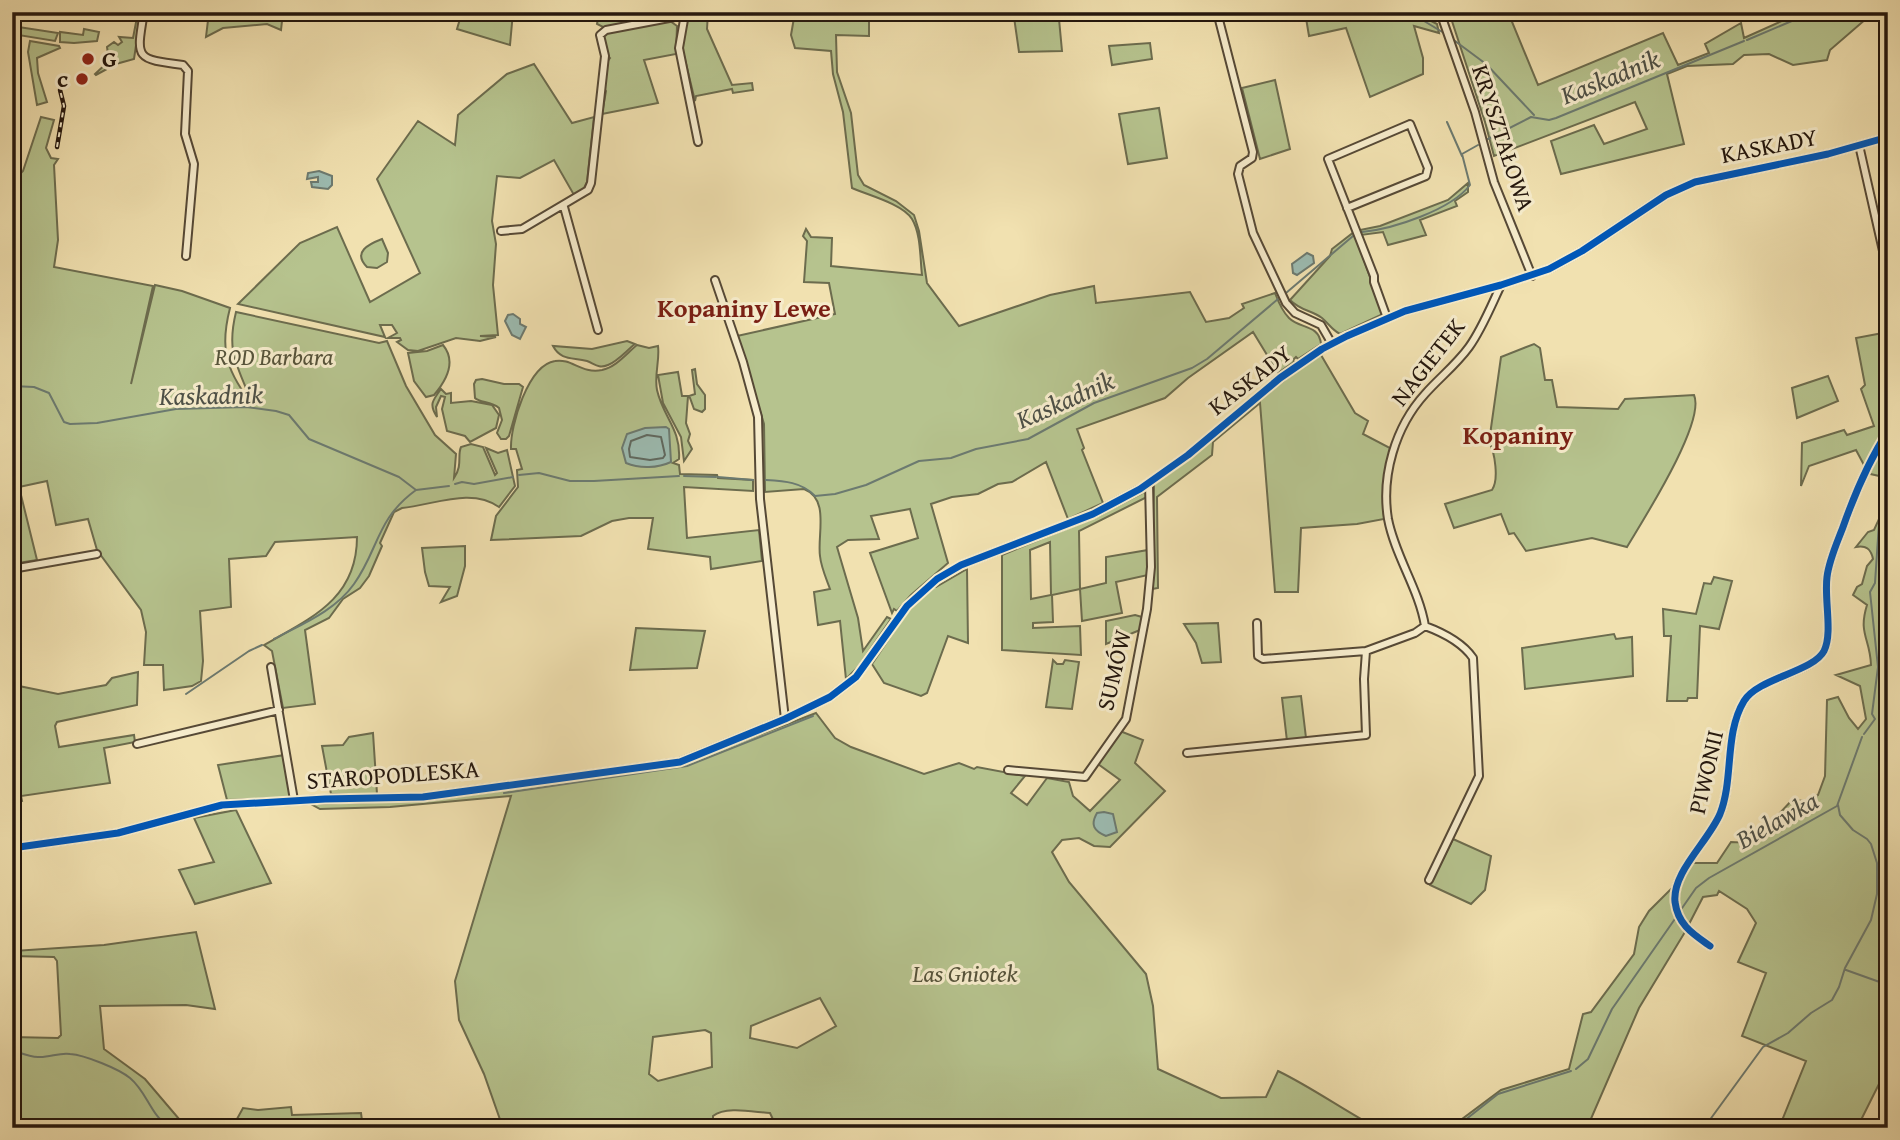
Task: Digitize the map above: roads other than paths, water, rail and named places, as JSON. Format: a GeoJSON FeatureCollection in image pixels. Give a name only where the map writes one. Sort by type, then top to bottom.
{"type":"FeatureCollection","features":[{"type":"Feature","properties":{"kind":"street"},"geometry":{"type":"LineString","coordinates":[[144,12],[138,45],[143,55],[150,61],[183,65],[188,71],[185,134],[194,164],[186,256]]}},
{"type":"Feature","properties":{"kind":"street"},"geometry":{"type":"LineString","coordinates":[[1217,12],[1253,156],[1240,166],[1238,174],[1252,233],[1291,310],[1321,325],[1332,344]]}},
{"type":"Feature","properties":{"kind":"street","name":"KRYSZTAŁOWA"},"geometry":{"type":"LineString","coordinates":[[1440,12],[1475,112],[1494,183],[1532,276]]}},
{"type":"Feature","properties":{"kind":"street"},"geometry":{"type":"LineString","coordinates":[[501,231],[522,229],[564,207],[588,190],[605,56],[600,35],[606,30],[685,13],[679,48],[698,142]]}},
{"type":"Feature","properties":{"kind":"street"},"geometry":{"type":"LineString","coordinates":[[1347,208],[1426,176],[1428,168],[1410,124],[1328,159],[1347,208],[1374,276],[1387,318]]}},
{"type":"Feature","properties":{"kind":"street","name":"KASKADY"},"geometry":{"type":"LineString","coordinates":[[811,708],[856,677],[907,606],[947,572],[1093,514],[1149,484],[1188,456],[1280,378],[1332,344],[1387,318],[1431,303],[1532,276],[1569,259],[1666,195],[1695,182],[1888,137]]}},
{"type":"Feature","properties":{"kind":"street"},"geometry":{"type":"LineString","coordinates":[[1859,145],[1888,272]]}},
{"type":"Feature","properties":{"kind":"street"},"geometry":{"type":"LineString","coordinates":[[564,207],[598,330]]}},
{"type":"Feature","properties":{"kind":"street"},"geometry":{"type":"LineString","coordinates":[[715,280],[743,362],[758,417],[760,491],[785,719]]}},
{"type":"Feature","properties":{"kind":"street","name":"NAGIETEK"},"geometry":{"type":"LineString","coordinates":[[1425,626],[1389,522],[1387,482],[1396,440],[1406,419],[1425,393],[1448,372],[1469,347],[1501,285]]}},
{"type":"Feature","properties":{"kind":"street","name":"PIWONII"},"geometry":{"type":"LineString","coordinates":[[1710,946],[1684,926],[1675,902],[1677,882],[1721,812],[1733,737],[1744,702],[1759,689],[1815,660],[1825,649],[1828,629],[1825,591],[1831,561],[1858,485],[1888,431]]}},
{"type":"Feature","properties":{"kind":"street","name":"SUMÓW"},"geometry":{"type":"LineString","coordinates":[[1007,770],[1085,777],[1126,719],[1147,609],[1151,567],[1149,484]]}},
{"type":"Feature","properties":{"kind":"street"},"geometry":{"type":"LineString","coordinates":[[12,569],[97,554]]}},
{"type":"Feature","properties":{"kind":"street"},"geometry":{"type":"LineString","coordinates":[[1257,623],[1258,656],[1263,659],[1366,651],[1415,633],[1425,626],[1456,641],[1467,650],[1473,659],[1479,776],[1429,880]]}},
{"type":"Feature","properties":{"kind":"street"},"geometry":{"type":"LineString","coordinates":[[1188,753],[1366,735],[1366,651]]}},
{"type":"Feature","properties":{"kind":"street"},"geometry":{"type":"LineString","coordinates":[[271,667],[294,800]]}},
{"type":"Feature","properties":{"kind":"street","name":"STAROPODLESKA"},"geometry":{"type":"LineString","coordinates":[[12,848],[118,833],[222,805],[294,800],[423,797],[680,762],[811,708]]}},
{"type":"Feature","properties":{"kind":"street"},"geometry":{"type":"LineString","coordinates":[[137,744],[279,710]]}},
{"type":"Feature","properties":{"kind":"water"},"geometry":{"type":"Polygon","coordinates":[[[319,171],[332,176],[332,185],[328,189],[312,187],[311,182],[318,182],[318,177],[307,179],[308,173],[319,171]]]}},
{"type":"Feature","properties":{"kind":"water"},"geometry":{"type":"Polygon","coordinates":[[[1307,253],[1313,256],[1314,263],[1297,275],[1293,273],[1292,264],[1307,253]]]}},
{"type":"Feature","properties":{"kind":"water"},"geometry":{"type":"Polygon","coordinates":[[[513,314],[520,319],[520,324],[526,327],[520,339],[512,335],[505,321],[508,315],[513,314]]]}},
{"type":"Feature","properties":{"kind":"water"},"geometry":{"type":"Polygon","coordinates":[[[645,428],[669,429],[671,462],[649,467],[626,463],[622,448],[627,434],[645,428]]]}},
{"type":"Feature","properties":{"kind":"water"},"geometry":{"type":"Polygon","coordinates":[[[1097,813],[1113,814],[1117,832],[1106,836],[1096,830],[1094,824],[1097,813]]]}},
{"type":"Feature","properties":{"kind":"waterway"},"geometry":{"type":"LineString","coordinates":[[926,12],[1098,15]]}},
{"type":"Feature","properties":{"kind":"waterway"},"geometry":{"type":"LineString","coordinates":[[1223,13],[1231,12]]}},
{"type":"Feature","properties":{"kind":"waterway"},"geometry":{"type":"LineString","coordinates":[[1409,12],[1444,33]]}},
{"type":"Feature","properties":{"kind":"waterway","name":"Kaskadnik"},"geometry":{"type":"LineString","coordinates":[[1747,40],[1813,12]]}},
{"type":"Feature","properties":{"kind":"waterway"},"geometry":{"type":"LineString","coordinates":[[1101,15],[1212,15]]}},
{"type":"Feature","properties":{"kind":"waterway"},"geometry":{"type":"LineString","coordinates":[[1451,38],[1486,64],[1534,115]]}},
{"type":"Feature","properties":{"kind":"waterway","name":"Kaskadnik"},"geometry":{"type":"LineString","coordinates":[[1488,139],[1531,117],[1549,120],[1556,118],[1744,41]]}},
{"type":"Feature","properties":{"kind":"waterway"},"geometry":{"type":"LineString","coordinates":[[1447,122],[1462,156]]}},
{"type":"Feature","properties":{"kind":"waterway","name":"Kaskadnik"},"geometry":{"type":"LineString","coordinates":[[1362,232],[1420,217],[1461,194],[1470,185],[1462,154],[1478,145]]}},
{"type":"Feature","properties":{"kind":"waterway","name":"Kaskadnik"},"geometry":{"type":"LineString","coordinates":[[1286,293],[1353,236]]}},
{"type":"Feature","properties":{"kind":"waterway","name":"Kaskadnik"},"geometry":{"type":"LineString","coordinates":[[766,480],[799,485],[815,496],[835,494],[866,485],[919,461],[951,458],[976,449],[1028,439],[1094,403],[1192,368],[1207,359],[1278,299]]}},
{"type":"Feature","properties":{"kind":"waterway","name":"Kaskadnik"},"geometry":{"type":"LineString","coordinates":[[12,386],[34,387],[49,393],[64,422],[70,424],[97,423],[176,409],[246,407],[276,411],[289,415],[309,439],[399,477],[416,490],[449,486]]}},
{"type":"Feature","properties":{"kind":"waterway","name":"Kaskadnik"},"geometry":{"type":"LineString","coordinates":[[519,475],[539,473],[570,481],[679,476]]}},
{"type":"Feature","properties":{"kind":"waterway","name":"Kaskadnik"},"geometry":{"type":"LineString","coordinates":[[684,476],[716,477]]}},
{"type":"Feature","properties":{"kind":"waterway","name":"Kaskadnik"},"geometry":{"type":"LineString","coordinates":[[455,484],[474,484],[513,477]]}},
{"type":"Feature","properties":{"kind":"waterway","name":"Kaskadnik"},"geometry":{"type":"LineString","coordinates":[[718,477],[753,480]]}},
{"type":"Feature","properties":{"kind":"waterway"},"geometry":{"type":"LineString","coordinates":[[274,639],[317,616],[346,594],[362,571],[385,523],[416,490]]}},
{"type":"Feature","properties":{"kind":"waterway","name":"Bielawka"},"geometry":{"type":"LineString","coordinates":[[1864,734],[1875,719],[1872,714],[1878,667],[1870,592],[1875,583],[1879,523],[1888,515]]}},
{"type":"Feature","properties":{"kind":"waterway"},"geometry":{"type":"LineString","coordinates":[[186,694],[262,645]]}},
{"type":"Feature","properties":{"kind":"waterway"},"geometry":{"type":"LineString","coordinates":[[504,793],[687,766],[813,716]]}},
{"type":"Feature","properties":{"kind":"waterway","name":"Bielawka"},"geometry":{"type":"LineString","coordinates":[[1680,911],[1696,888],[1709,878],[1837,806],[1862,737]]}},
{"type":"Feature","properties":{"kind":"waterway"},"geometry":{"type":"LineString","coordinates":[[1696,1128],[1709,1121],[1763,1047],[1788,1033],[1811,1013],[1832,1000],[1845,968],[1871,920],[1877,894],[1877,863],[1871,844],[1840,815],[1838,805]]}},
{"type":"Feature","properties":{"kind":"waterway","name":"Bielawka"},"geometry":{"type":"LineString","coordinates":[[1576,1069],[1588,1059],[1612,1009],[1677,916]]}},
{"type":"Feature","properties":{"kind":"waterway"},"geometry":{"type":"LineString","coordinates":[[1846,970],[1888,985]]}},
{"type":"Feature","properties":{"kind":"waterway","name":"Bielawka"},"geometry":{"type":"LineString","coordinates":[[12,1050],[35,1057],[76,1055],[118,1071],[136,1084],[158,1117],[171,1128]]}},
{"type":"Feature","properties":{"kind":"waterway","name":"Bielawka"},"geometry":{"type":"LineString","coordinates":[[1455,1128],[1498,1094],[1571,1071]]}},
{"type":"Feature","properties":{"kind":"waterway","name":"Bielawka"},"geometry":{"type":"LineString","coordinates":[[1134,1128],[1137,1125],[1142,1128]]}},
{"type":"Feature","properties":{"kind":"waterway","name":"Bielawka"},"geometry":{"type":"LineString","coordinates":[[1095,1128],[1102,1128]]}},
{"type":"Feature","properties":{"kind":"railway"},"geometry":{"type":"LineString","coordinates":[[57,147],[64,106],[60,90]]}},
{"type":"Feature","properties":{"kind":"place","name":"G"},"geometry":{"type":"Point","coordinates":[88,59]}},
{"type":"Feature","properties":{"kind":"place","name":"c"},"geometry":{"type":"Point","coordinates":[82,79]}},
{"type":"Feature","properties":{"kind":"district","name":"Kopaniny Lewe"},"geometry":{"type":"Point","coordinates":[744,308]}},
{"type":"Feature","properties":{"kind":"district","name":"Kopaniny"},"geometry":{"type":"Point","coordinates":[1518,435]}},
{"type":"Feature","properties":{"kind":"park label","name":"ROD Barbara"},"geometry":{"type":"Point","coordinates":[274,357]}},
{"type":"Feature","properties":{"kind":"park label","name":"Las Gniotek"},"geometry":{"type":"Point","coordinates":[965,974]}}]}
